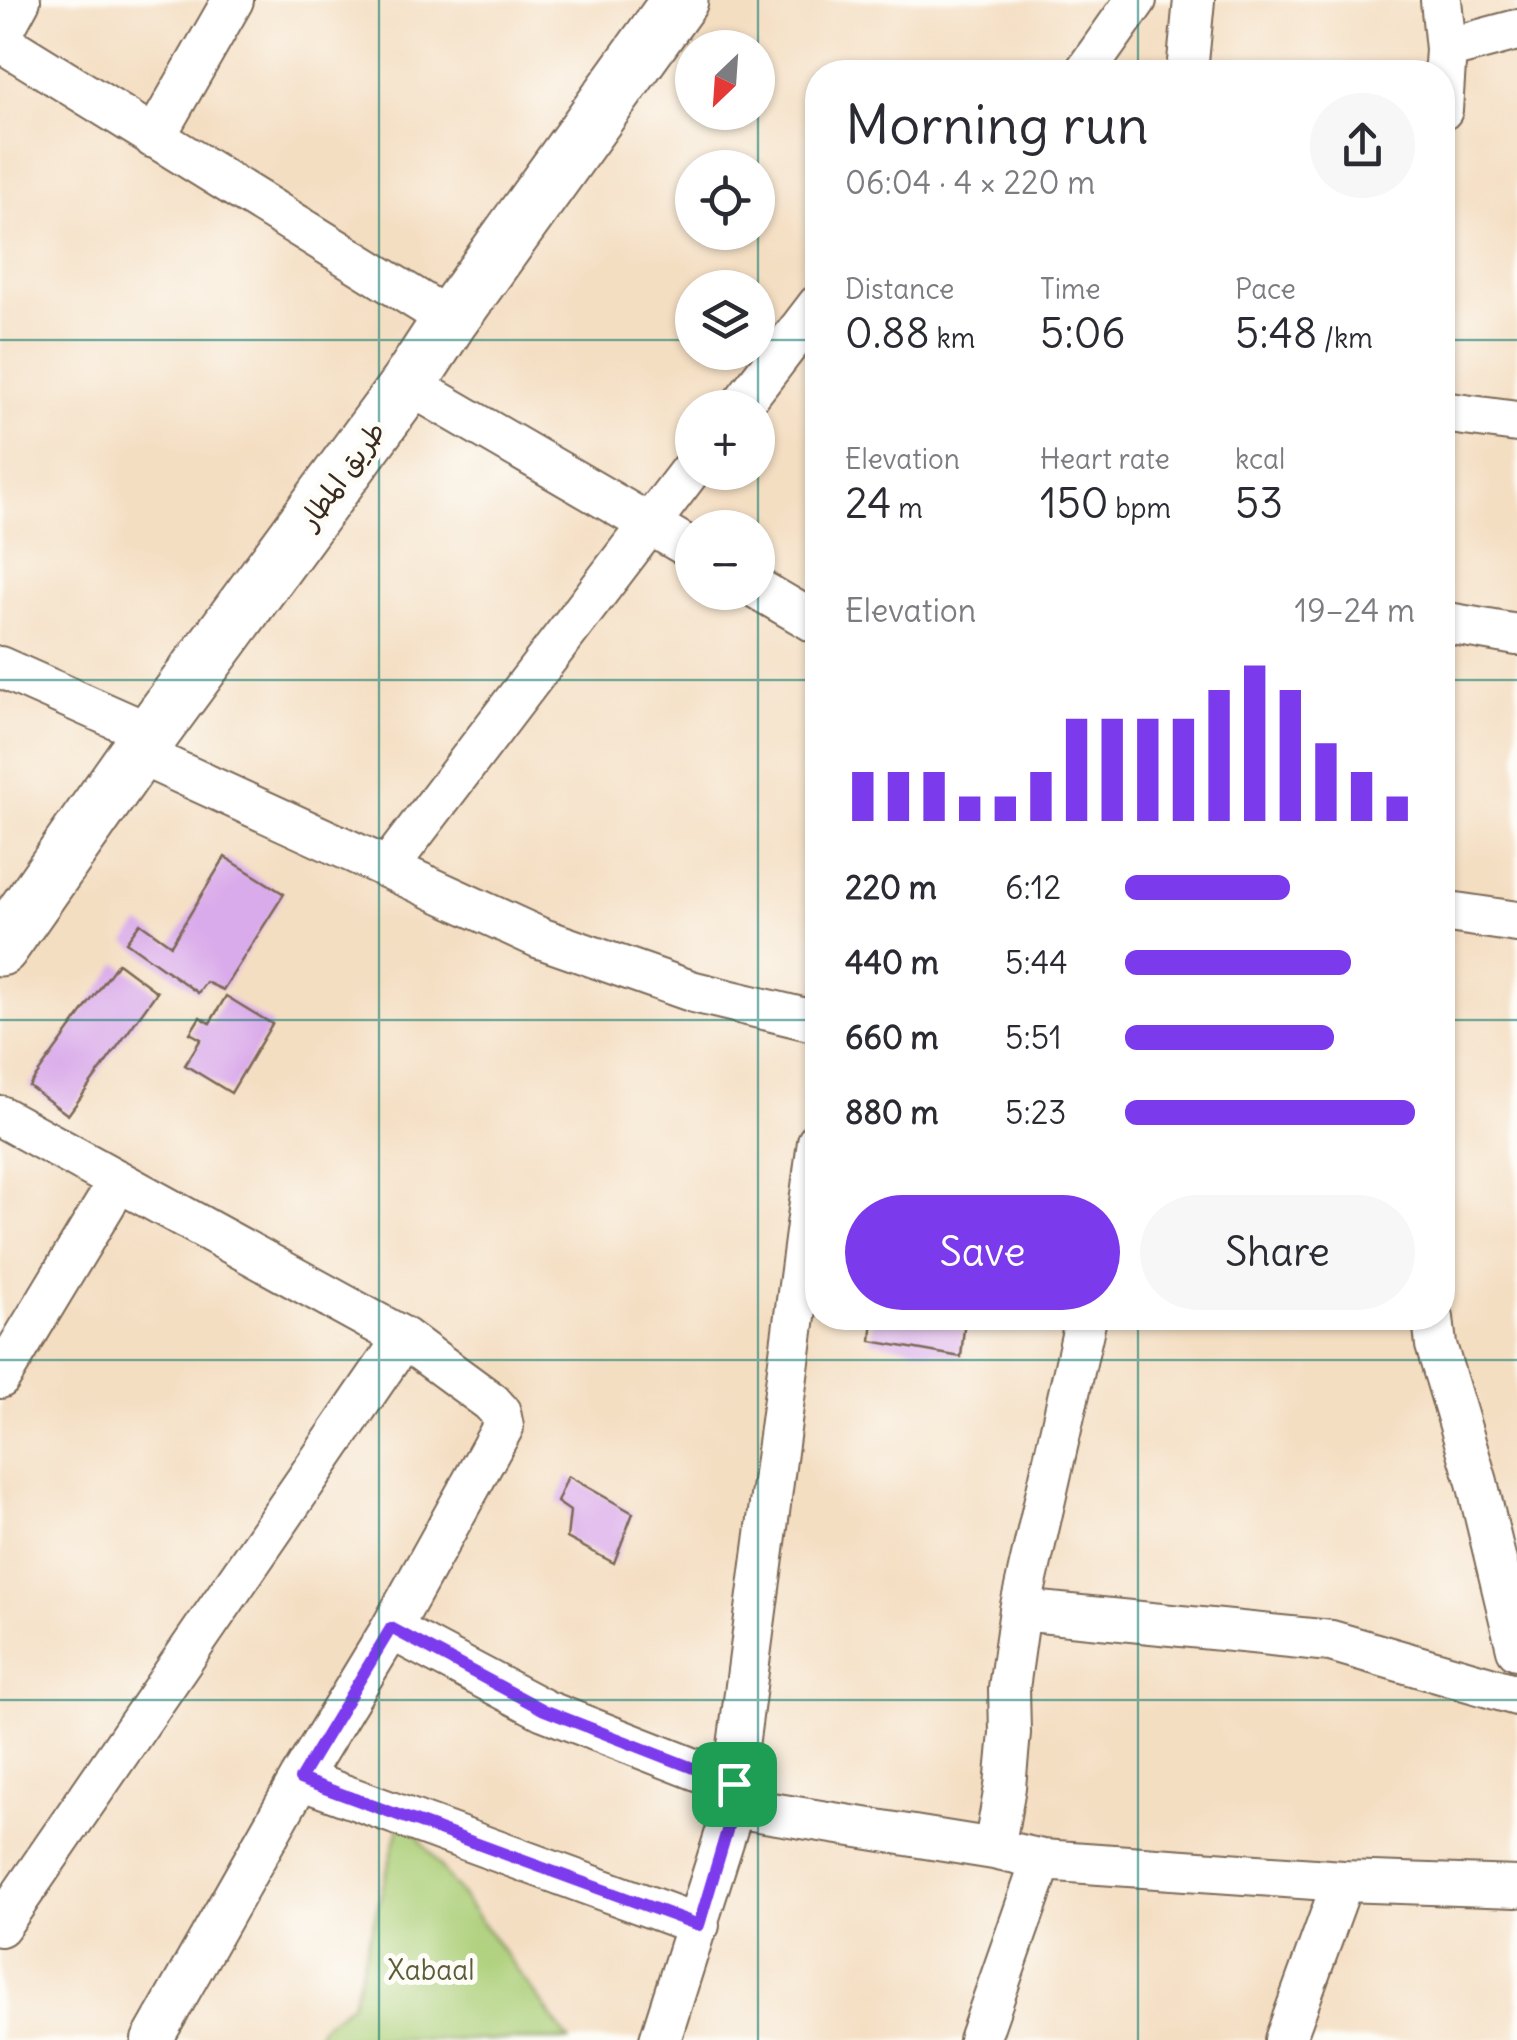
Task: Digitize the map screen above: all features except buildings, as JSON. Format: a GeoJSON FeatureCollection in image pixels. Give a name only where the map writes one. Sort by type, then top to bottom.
{"type":"FeatureCollection","features":[{"type":"Feature","properties":{"kind":"main road","name":"طريق المطار"},"geometry":{"type":"LineString","coordinates":[[0,948],[680,0]]}},
{"type":"Feature","properties":{"kind":"street"},"geometry":{"type":"LineString","coordinates":[[20,0],[0,39],[450,320]]}},
{"type":"Feature","properties":{"kind":"street"},"geometry":{"type":"LineString","coordinates":[[154,138],[234,0]]}},
{"type":"Feature","properties":{"kind":"street"},"geometry":{"type":"LineString","coordinates":[[1094,60],[1136,0]]}},
{"type":"Feature","properties":{"kind":"street"},"geometry":{"type":"LineString","coordinates":[[1188,60],[1194,0]]}},
{"type":"Feature","properties":{"kind":"street"},"geometry":{"type":"LineString","coordinates":[[1440,0],[1445,60]]}},
{"type":"Feature","properties":{"kind":"street"},"geometry":{"type":"LineString","coordinates":[[1446,50],[1517,30]]}},
{"type":"Feature","properties":{"kind":"street"},"geometry":{"type":"LineString","coordinates":[[753,390],[805,323]]}},
{"type":"Feature","properties":{"kind":"street"},"geometry":{"type":"LineString","coordinates":[[408,384],[675,538]]}},
{"type":"Feature","properties":{"kind":"street"},"geometry":{"type":"LineString","coordinates":[[1455,414],[1517,422]]}},
{"type":"Feature","properties":{"kind":"street"},"geometry":{"type":"LineString","coordinates":[[388,867],[675,490]]}},
{"type":"Feature","properties":{"kind":"street"},"geometry":{"type":"LineString","coordinates":[[775,598],[805,616]]}},
{"type":"Feature","properties":{"kind":"street"},"geometry":{"type":"LineString","coordinates":[[1455,624],[1517,635]]}},
{"type":"Feature","properties":{"kind":"street"},"geometry":{"type":"LineString","coordinates":[[0,666],[388,867],[540,938],[694,992],[805,1019]]}},
{"type":"Feature","properties":{"kind":"street"},"geometry":{"type":"LineString","coordinates":[[1455,913],[1517,922]]}},
{"type":"Feature","properties":{"kind":"street"},"geometry":{"type":"LineString","coordinates":[[0,1116],[404,1338],[491,1402],[500,1412],[503,1427],[152,2040]]}},
{"type":"Feature","properties":{"kind":"street"},"geometry":{"type":"LineString","coordinates":[[0,1378],[119,1181]]}},
{"type":"Feature","properties":{"kind":"street"},"geometry":{"type":"LineString","coordinates":[[660,2040],[699,1925],[734,1796],[805,1243]]}},
{"type":"Feature","properties":{"kind":"street"},"geometry":{"type":"LineString","coordinates":[[994,1849],[1005,1788],[1010,1734],[1008,1688],[1020,1610],[1083,1330]]}},
{"type":"Feature","properties":{"kind":"street"},"geometry":{"type":"LineString","coordinates":[[1434,1330],[1477,1482],[1517,1649]]}},
{"type":"Feature","properties":{"kind":"street"},"geometry":{"type":"LineString","coordinates":[[0,1926],[404,1338]]}},
{"type":"Feature","properties":{"kind":"street"},"geometry":{"type":"LineString","coordinates":[[1020,1610],[1331,1642],[1517,1695]]}},
{"type":"Feature","properties":{"kind":"street"},"geometry":{"type":"LineString","coordinates":[[391,1628],[544,1710],[734,1796],[1042,1860],[1343,1881],[1517,1887]]}},
{"type":"Feature","properties":{"kind":"street"},"geometry":{"type":"LineString","coordinates":[[300,1779],[699,1925]]}},
{"type":"Feature","properties":{"kind":"street"},"geometry":{"type":"LineString","coordinates":[[979,2040],[1042,1860]]}},
{"type":"Feature","properties":{"kind":"street"},"geometry":{"type":"LineString","coordinates":[[1285,2040],[1343,1881]]}},
{"type":"Feature","properties":{"kind":"green space","name":"Xabaal"},"geometry":{"type":"Polygon","coordinates":[[[402,1815],[569,2040],[315,2040],[322,2025],[352,2003],[402,1815]]]}},
{"type":"Feature","properties":{"kind":"route"},"geometry":{"type":"LineString","coordinates":[[391,1628],[544,1710],[734,1784],[734,1807],[699,1925],[300,1779],[391,1628]]}}]}
